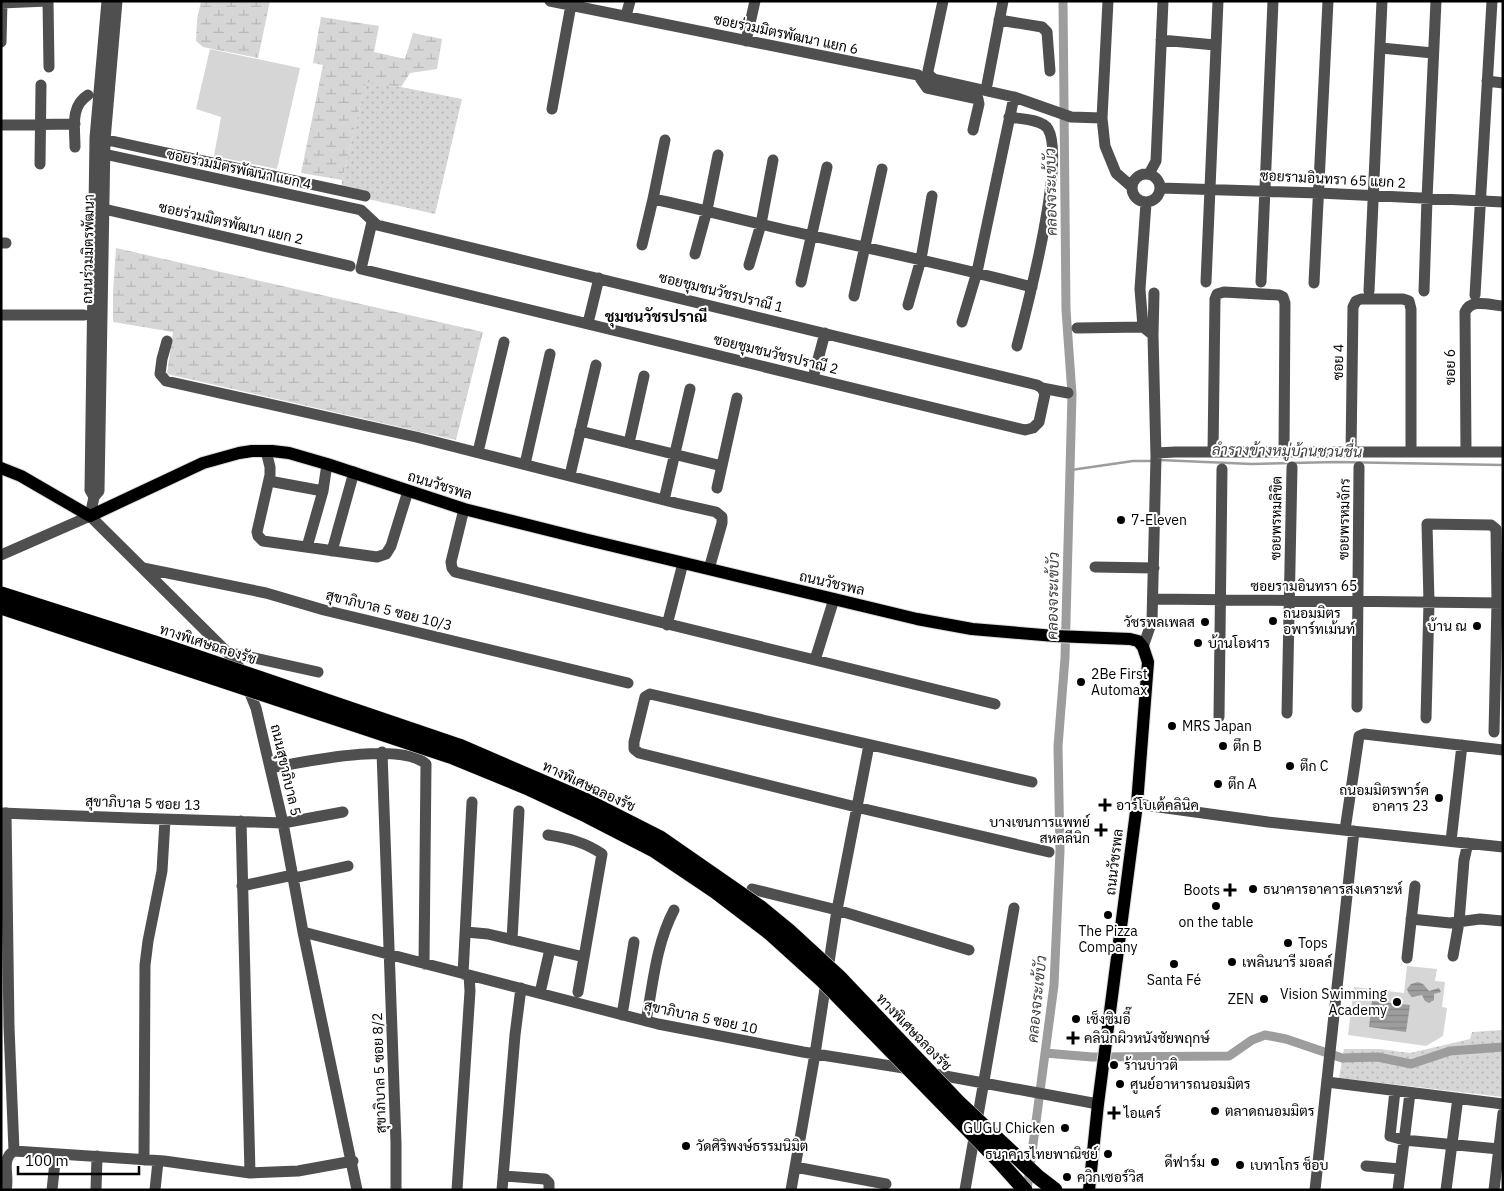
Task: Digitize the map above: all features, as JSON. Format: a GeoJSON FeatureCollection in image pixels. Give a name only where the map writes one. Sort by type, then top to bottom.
{"type":"FeatureCollection","features":[{"type":"Feature","properties":{"kind":"highway","name":"ทางพิเศษฉลองรัช"},"geometry":{"type":"LineString","coordinates":[[1,594],[167,647],[459,746],[589,802],[660,838],[761,908],[789,931],[839,977],[958,1102],[1038,1178],[1055,1190]]}},
{"type":"Feature","properties":{"kind":"highway","name":"ทางพิเศษฉลองรัช"},"geometry":{"type":"LineString","coordinates":[[1,607],[453,757],[526,787],[654,850],[723,897],[770,933],[810,969],[999,1161],[1025,1190]]}},
{"type":"Feature","properties":{"kind":"main road","name":"ถนนวัชรพล"},"geometry":{"type":"LineString","coordinates":[[90,516],[203,464],[239,453],[266,451],[289,454],[327,464],[464,508],[683,563],[957,627],[1138,641],[1147,654],[1148,662],[1136,804],[1089,1190]]}},
{"type":"Feature","properties":{"kind":"main road","name":"ถนนสุขาภิบาล 5"},"geometry":{"type":"LineString","coordinates":[[1,468],[21,476],[90,516]]}},
{"type":"Feature","properties":{"kind":"street"},"geometry":{"type":"LineString","coordinates":[[1,42],[2,2],[48,1],[49,67]]}},
{"type":"Feature","properties":{"kind":"street","name":"ถนนร่วมมิตรพัฒนา"},"geometry":{"type":"LineString","coordinates":[[94,497],[90,490],[100,139],[107,1]]}},
{"type":"Feature","properties":{"kind":"street","name":"ถนนร่วมมิตรพัฒนา"},"geometry":{"type":"LineString","coordinates":[[100,139],[117,1]]}},
{"type":"Feature","properties":{"kind":"street","name":"ซอยร่วมมิตรพัฒนา แยก 6"},"geometry":{"type":"LineString","coordinates":[[550,1],[918,75],[927,88],[978,99],[979,104],[974,130]]}},
{"type":"Feature","properties":{"kind":"street"},"geometry":{"type":"LineString","coordinates":[[626,16],[630,1]]}},
{"type":"Feature","properties":{"kind":"street"},"geometry":{"type":"LineString","coordinates":[[746,41],[755,1]]}},
{"type":"Feature","properties":{"kind":"street"},"geometry":{"type":"LineString","coordinates":[[943,1],[928,70],[929,75],[934,79],[1014,97],[1071,117],[1102,118]]}},
{"type":"Feature","properties":{"kind":"street"},"geometry":{"type":"LineString","coordinates":[[986,90],[1003,1]]}},
{"type":"Feature","properties":{"kind":"street"},"geometry":{"type":"LineString","coordinates":[[1108,1],[1102,118],[1105,146],[1116,173],[1132,187]]}},
{"type":"Feature","properties":{"kind":"street"},"geometry":{"type":"LineString","coordinates":[[1149,174],[1156,161],[1163,1]]}},
{"type":"Feature","properties":{"kind":"street"},"geometry":{"type":"LineString","coordinates":[[1206,282],[1218,1]]}},
{"type":"Feature","properties":{"kind":"street"},"geometry":{"type":"LineString","coordinates":[[1262,282],[1273,1]]}},
{"type":"Feature","properties":{"kind":"street"},"geometry":{"type":"LineString","coordinates":[[1314,283],[1328,1]]}},
{"type":"Feature","properties":{"kind":"street"},"geometry":{"type":"LineString","coordinates":[[1369,291],[1382,1]]}},
{"type":"Feature","properties":{"kind":"street"},"geometry":{"type":"LineString","coordinates":[[1424,291],[1436,1]]}},
{"type":"Feature","properties":{"kind":"street"},"geometry":{"type":"LineString","coordinates":[[1475,295],[1492,1]]}},
{"type":"Feature","properties":{"kind":"street"},"geometry":{"type":"LineString","coordinates":[[552,109],[571,6]]}},
{"type":"Feature","properties":{"kind":"street"},"geometry":{"type":"LineString","coordinates":[[999,20],[1045,29],[1047,32],[1050,71]]}},
{"type":"Feature","properties":{"kind":"street"},"geometry":{"type":"LineString","coordinates":[[1161,40],[1215,45]]}},
{"type":"Feature","properties":{"kind":"street"},"geometry":{"type":"LineString","coordinates":[[1381,48],[1434,53]]}},
{"type":"Feature","properties":{"kind":"street"},"geometry":{"type":"LineString","coordinates":[[1488,81],[1503,82]]}},
{"type":"Feature","properties":{"kind":"street"},"geometry":{"type":"LineString","coordinates":[[40,164],[41,85]]}},
{"type":"Feature","properties":{"kind":"street"},"geometry":{"type":"LineString","coordinates":[[75,147],[75,115],[81,99],[88,95]]}},
{"type":"Feature","properties":{"kind":"street"},"geometry":{"type":"LineString","coordinates":[[962,322],[977,272],[1014,97]]}},
{"type":"Feature","properties":{"kind":"street"},"geometry":{"type":"LineString","coordinates":[[1009,117],[1040,122],[1048,127],[1052,137],[1053,166],[1050,192],[1032,287],[1017,346]]}},
{"type":"Feature","properties":{"kind":"street"},"geometry":{"type":"LineString","coordinates":[[1,125],[75,124]]}},
{"type":"Feature","properties":{"kind":"street"},"geometry":{"type":"LineString","coordinates":[[100,139],[365,196]]}},
{"type":"Feature","properties":{"kind":"street"},"geometry":{"type":"LineString","coordinates":[[642,245],[665,140]]}},
{"type":"Feature","properties":{"kind":"street","name":"ถนนร่วมมิตรพัฒนา"},"geometry":{"type":"LineString","coordinates":[[90,516],[94,497],[99,491],[104,209],[100,153]]}},
{"type":"Feature","properties":{"kind":"street","name":"ซอยร่วมมิตรพัฒนา แยก 4"},"geometry":{"type":"LineString","coordinates":[[100,153],[361,210],[366,213],[372,222]]}},
{"type":"Feature","properties":{"kind":"street"},"geometry":{"type":"LineString","coordinates":[[695,254],[707,210],[718,155]]}},
{"type":"Feature","properties":{"kind":"street"},"geometry":{"type":"LineString","coordinates":[[749,266],[773,160]]}},
{"type":"Feature","properties":{"kind":"street"},"geometry":{"type":"LineString","coordinates":[[801,282],[828,167]]}},
{"type":"Feature","properties":{"kind":"street"},"geometry":{"type":"LineString","coordinates":[[854,296],[882,169]]}},
{"type":"Feature","properties":{"kind":"street"},"geometry":{"type":"LineString","coordinates":[[1149,174],[1158,179],[1161,188],[1155,200],[1146,203],[1137,200],[1132,192],[1132,187],[1136,178],[1149,174]]}},
{"type":"Feature","properties":{"kind":"street","name":"ซอยรามอินทรา 65 แยก 2"},"geometry":{"type":"LineString","coordinates":[[1161,188],[1318,192],[1503,202]]}},
{"type":"Feature","properties":{"kind":"street"},"geometry":{"type":"LineString","coordinates":[[908,305],[921,259],[932,196]]}},
{"type":"Feature","properties":{"kind":"street"},"geometry":{"type":"LineString","coordinates":[[653,199],[977,272],[1032,287]]}},
{"type":"Feature","properties":{"kind":"street"},"geometry":{"type":"LineString","coordinates":[[1143,327],[1140,289],[1146,203]]}},
{"type":"Feature","properties":{"kind":"street","name":"ซอยร่วมมิตรพัฒนา แยก 2"},"geometry":{"type":"LineString","coordinates":[[104,209],[350,266]]}},
{"type":"Feature","properties":{"kind":"street","name":"ซอยชุมชนวัชรปราณี 1"},"geometry":{"type":"LineString","coordinates":[[372,222],[386,227],[1037,385],[1042,388],[1068,392]]}},
{"type":"Feature","properties":{"kind":"street","name":"ซอยชุมชนวัชรปราณี 2"},"geometry":{"type":"LineString","coordinates":[[372,222],[361,269],[1026,430],[1033,428],[1039,422],[1045,394],[1042,388]]}},
{"type":"Feature","properties":{"kind":"street"},"geometry":{"type":"LineString","coordinates":[[588,323],[599,278]]}},
{"type":"Feature","properties":{"kind":"street"},"geometry":{"type":"LineString","coordinates":[[1213,452],[1215,300],[1217,294],[1224,292],[1279,295],[1283,297],[1285,302],[1284,452]]}},
{"type":"Feature","properties":{"kind":"street"},"geometry":{"type":"LineString","coordinates":[[1143,647],[1152,621],[1154,600],[1156,459],[1153,335],[1154,293]]}},
{"type":"Feature","properties":{"kind":"street","name":"ซอย 4"},"geometry":{"type":"LineString","coordinates":[[1351,452],[1353,307],[1356,301],[1361,299],[1403,299],[1409,301],[1411,308],[1411,452]]}},
{"type":"Feature","properties":{"kind":"street","name":"ซอย 6"},"geometry":{"type":"LineString","coordinates":[[1466,452],[1465,312],[1469,305],[1474,303],[1497,305]]}},
{"type":"Feature","properties":{"kind":"street"},"geometry":{"type":"LineString","coordinates":[[1,315],[84,315]]}},
{"type":"Feature","properties":{"kind":"street"},"geometry":{"type":"LineString","coordinates":[[1077,328],[1143,327],[1153,335]]}},
{"type":"Feature","properties":{"kind":"street"},"geometry":{"type":"LineString","coordinates":[[813,378],[825,334]]}},
{"type":"Feature","properties":{"kind":"street"},"geometry":{"type":"LineString","coordinates":[[167,341],[160,374],[166,381],[253,399],[478,452],[716,512],[722,517],[709,569]]}},
{"type":"Feature","properties":{"kind":"street"},"geometry":{"type":"LineString","coordinates":[[478,452],[504,342]]}},
{"type":"Feature","properties":{"kind":"street"},"geometry":{"type":"LineString","coordinates":[[525,464],[550,354]]}},
{"type":"Feature","properties":{"kind":"street"},"geometry":{"type":"LineString","coordinates":[[570,475],[596,365]]}},
{"type":"Feature","properties":{"kind":"street"},"geometry":{"type":"LineString","coordinates":[[629,443],[644,376]]}},
{"type":"Feature","properties":{"kind":"street"},"geometry":{"type":"LineString","coordinates":[[664,500],[690,389]]}},
{"type":"Feature","properties":{"kind":"street"},"geometry":{"type":"LineString","coordinates":[[717,488],[737,398]]}},
{"type":"Feature","properties":{"kind":"street"},"geometry":{"type":"LineString","coordinates":[[580,431],[722,466]]}},
{"type":"Feature","properties":{"kind":"street"},"geometry":{"type":"LineString","coordinates":[[266,451],[270,467],[269,481],[258,528],[258,536],[263,541],[377,557],[386,554],[408,491]]}},
{"type":"Feature","properties":{"kind":"street"},"geometry":{"type":"LineString","coordinates":[[1156,459],[1213,452],[1503,452]]}},
{"type":"Feature","properties":{"kind":"street"},"geometry":{"type":"LineString","coordinates":[[307,547],[323,491],[327,464]]}},
{"type":"Feature","properties":{"kind":"street","name":"ซอยพรหมลิขิต"},"geometry":{"type":"LineString","coordinates":[[1287,713],[1292,467]]}},
{"type":"Feature","properties":{"kind":"street","name":"ซอยพรหมจักร"},"geometry":{"type":"LineString","coordinates":[[1357,707],[1359,467]]}},
{"type":"Feature","properties":{"kind":"street"},"geometry":{"type":"LineString","coordinates":[[1219,717],[1222,468]]}},
{"type":"Feature","properties":{"kind":"street"},"geometry":{"type":"LineString","coordinates":[[332,550],[354,472]]}},
{"type":"Feature","properties":{"kind":"street"},"geometry":{"type":"LineString","coordinates":[[269,481],[323,491]]}},
{"type":"Feature","properties":{"kind":"street"},"geometry":{"type":"LineString","coordinates":[[464,508],[451,562],[455,572],[995,704]]}},
{"type":"Feature","properties":{"kind":"street","name":"ถนนวัชรพล"},"geometry":{"type":"LineString","coordinates":[[1,556],[90,516]]}},
{"type":"Feature","properties":{"kind":"street","name":"ถนนสุขาภิบาล 5"},"geometry":{"type":"LineString","coordinates":[[90,516],[227,652],[239,667],[256,708],[283,823],[303,932],[358,1190]]}},
{"type":"Feature","properties":{"kind":"street"},"geometry":{"type":"LineString","coordinates":[[1426,718],[1429,602],[1427,524],[1492,525],[1496,529],[1500,603],[1494,732]]}},
{"type":"Feature","properties":{"kind":"street"},"geometry":{"type":"LineString","coordinates":[[667,625],[683,563]]}},
{"type":"Feature","properties":{"kind":"street"},"geometry":{"type":"LineString","coordinates":[[1095,567],[1154,568]]}},
{"type":"Feature","properties":{"kind":"street","name":"สุขาภิบาล 5 ซอย 10/3"},"geometry":{"type":"LineString","coordinates":[[143,568],[266,593],[324,610],[628,683]]}},
{"type":"Feature","properties":{"kind":"street"},"geometry":{"type":"LineString","coordinates":[[815,660],[834,599]]}},
{"type":"Feature","properties":{"kind":"street","name":"ซอยรามอินทรา 65"},"geometry":{"type":"LineString","coordinates":[[1154,600],[1500,603]]}},
{"type":"Feature","properties":{"kind":"street"},"geometry":{"type":"LineString","coordinates":[[227,652],[318,672]]}},
{"type":"Feature","properties":{"kind":"street"},"geometry":{"type":"LineString","coordinates":[[1032,782],[650,694],[645,697],[634,742],[634,749],[638,753],[1049,852]]}},
{"type":"Feature","properties":{"kind":"street"},"geometry":{"type":"LineString","coordinates":[[1315,1190],[1331,1051],[1359,736],[1364,734],[1503,750]]}},
{"type":"Feature","properties":{"kind":"street"},"geometry":{"type":"LineString","coordinates":[[791,1190],[815,1054],[837,910],[869,745]]}},
{"type":"Feature","properties":{"kind":"street"},"geometry":{"type":"LineString","coordinates":[[1451,841],[1462,745]]}},
{"type":"Feature","properties":{"kind":"street"},"geometry":{"type":"LineString","coordinates":[[270,768],[330,757],[382,752],[420,759],[426,764],[424,964]]}},
{"type":"Feature","properties":{"kind":"street","name":"สุขาภิบาล 5 ซอย 8/2"},"geometry":{"type":"LineString","coordinates":[[382,752],[390,955],[396,1190]]}},
{"type":"Feature","properties":{"kind":"street"},"geometry":{"type":"LineString","coordinates":[[457,1190],[470,991],[466,975],[466,932],[472,802]]}},
{"type":"Feature","properties":{"kind":"street"},"geometry":{"type":"LineString","coordinates":[[1136,804],[1350,831],[1503,847]]}},
{"type":"Feature","properties":{"kind":"street"},"geometry":{"type":"LineString","coordinates":[[512,940],[519,811]]}},
{"type":"Feature","properties":{"kind":"street","name":"สุขาภิบาล 5 ซอย 13"},"geometry":{"type":"LineString","coordinates":[[4,813],[283,823],[343,812]]}},
{"type":"Feature","properties":{"kind":"street"},"geometry":{"type":"LineString","coordinates":[[4,813],[14,1151]]}},
{"type":"Feature","properties":{"kind":"street"},"geometry":{"type":"LineString","coordinates":[[144,1160],[145,965],[162,871],[165,820]]}},
{"type":"Feature","properties":{"kind":"street"},"geometry":{"type":"LineString","coordinates":[[241,821],[250,1173]]}},
{"type":"Feature","properties":{"kind":"street"},"geometry":{"type":"LineString","coordinates":[[548,834],[590,845],[602,854],[578,992]]}},
{"type":"Feature","properties":{"kind":"street"},"geometry":{"type":"LineString","coordinates":[[1454,956],[1464,860],[1468,843]]}},
{"type":"Feature","properties":{"kind":"street"},"geometry":{"type":"LineString","coordinates":[[242,886],[348,866]]}},
{"type":"Feature","properties":{"kind":"street"},"geometry":{"type":"LineString","coordinates":[[1407,958],[1415,886]]}},
{"type":"Feature","properties":{"kind":"street"},"geometry":{"type":"LineString","coordinates":[[752,889],[837,910],[969,950]]}},
{"type":"Feature","properties":{"kind":"street"},"geometry":{"type":"LineString","coordinates":[[965,1190],[1014,908]]}},
{"type":"Feature","properties":{"kind":"street"},"geometry":{"type":"LineString","coordinates":[[646,1021],[660,946],[666,926],[674,910]]}},
{"type":"Feature","properties":{"kind":"street"},"geometry":{"type":"LineString","coordinates":[[1412,919],[1450,923],[1480,919],[1503,921]]}},
{"type":"Feature","properties":{"kind":"street","name":"สุขาภิบาล 5 ซอย 10"},"geometry":{"type":"LineString","coordinates":[[303,932],[622,1015],[707,1035],[890,1065],[982,1084],[1098,1104]]}},
{"type":"Feature","properties":{"kind":"street"},"geometry":{"type":"LineString","coordinates":[[466,932],[488,934],[584,957]]}},
{"type":"Feature","properties":{"kind":"street"},"geometry":{"type":"LineString","coordinates":[[622,1015],[634,942]]}},
{"type":"Feature","properties":{"kind":"street"},"geometry":{"type":"LineString","coordinates":[[540,993],[550,949]]}},
{"type":"Feature","properties":{"kind":"street"},"geometry":{"type":"LineString","coordinates":[[502,1190],[520,988]]}},
{"type":"Feature","properties":{"kind":"street"},"geometry":{"type":"LineString","coordinates":[[1327,1082],[1503,1104]]}},
{"type":"Feature","properties":{"kind":"street"},"geometry":{"type":"LineString","coordinates":[[1394,1091],[1389,1135],[1404,1140],[1498,1149]]}},
{"type":"Feature","properties":{"kind":"street"},"geometry":{"type":"LineString","coordinates":[[1398,1190],[1410,1093]]}},
{"type":"Feature","properties":{"kind":"street"},"geometry":{"type":"LineString","coordinates":[[1446,1190],[1457,1105]]}},
{"type":"Feature","properties":{"kind":"street"},"geometry":{"type":"LineString","coordinates":[[1494,1190],[1503,1113]]}},
{"type":"Feature","properties":{"kind":"street"},"geometry":{"type":"LineString","coordinates":[[6,1190],[8,1182],[4,1168],[7,1157],[14,1151],[158,1161],[250,1173],[298,1171],[353,1161]]}},
{"type":"Feature","properties":{"kind":"street"},"geometry":{"type":"LineString","coordinates":[[52,1190],[55,1162],[59,1154]]}},
{"type":"Feature","properties":{"kind":"street"},"geometry":{"type":"LineString","coordinates":[[96,1190],[97,1156]]}},
{"type":"Feature","properties":{"kind":"street"},"geometry":{"type":"LineString","coordinates":[[155,1190],[158,1161]]}},
{"type":"Feature","properties":{"kind":"street"},"geometry":{"type":"LineString","coordinates":[[1366,1166],[1400,1169]]}},
{"type":"Feature","properties":{"kind":"street"},"geometry":{"type":"LineString","coordinates":[[795,1167],[886,1184]]}},
{"type":"Feature","properties":{"kind":"street"},"geometry":{"type":"LineString","coordinates":[[503,1176],[545,1179],[549,1183],[549,1190]]}},
{"type":"Feature","properties":{"kind":"green space"},"geometry":{"type":"Polygon","coordinates":[[[201,1],[270,1],[258,58],[203,47],[196,41],[197,20],[201,1]]]}},
{"type":"Feature","properties":{"kind":"green space"},"geometry":{"type":"Polygon","coordinates":[[[321,17],[379,26],[374,52],[405,59],[413,33],[442,39],[437,69],[410,73],[401,87],[366,82],[342,180],[301,173],[323,65],[313,63],[321,17]]]}},
{"type":"Feature","properties":{"kind":"green space"},"geometry":{"type":"Polygon","coordinates":[[[210,49],[300,68],[277,169],[214,156],[221,117],[196,109],[210,49]]]}},
{"type":"Feature","properties":{"kind":"green space"},"geometry":{"type":"Polygon","coordinates":[[[366,81],[462,99],[435,214],[341,193],[342,180],[366,81]]]}},
{"type":"Feature","properties":{"kind":"green space"},"geometry":{"type":"Polygon","coordinates":[[[116,248],[483,332],[456,440],[167,374],[173,332],[113,322],[116,248]]]}},
{"type":"Feature","properties":{"kind":"green space","name":"Vision Swimming Academy"},"geometry":{"type":"Polygon","coordinates":[[[1407,966],[1437,969],[1435,981],[1445,982],[1442,1007],[1447,1008],[1443,1036],[1426,1046],[1348,1035],[1354,987],[1404,993],[1407,966]]]}},
{"type":"Feature","properties":{"kind":"green space"},"geometry":{"type":"Polygon","coordinates":[[[1503,1030],[1503,1097],[1339,1078],[1344,1049],[1380,1049],[1410,1053],[1470,1039],[1472,1032],[1503,1030]]]}},
{"type":"Feature","properties":{"kind":"shaded area"},"geometry":{"type":"Polygon","coordinates":[[[1418,982],[1423,984],[1429,991],[1439,988],[1441,992],[1434,994],[1434,1000],[1429,1003],[1425,1001],[1422,995],[1412,997],[1407,989],[1411,984],[1418,982]]]}},
{"type":"Feature","properties":{"kind":"shaded area"},"geometry":{"type":"Polygon","coordinates":[[[1372,1001],[1410,1005],[1406,1032],[1369,1027],[1372,1001]]]}},
{"type":"Feature","properties":{"kind":"waterway","name":"คลองจระเข้บัว"},"geometry":{"type":"LineString","coordinates":[[1027,1190],[1054,985],[1060,851],[1058,746],[1065,658],[1072,394],[1066,310],[1063,1]]}},
{"type":"Feature","properties":{"kind":"waterway","name":"ลำรางข้างหมู่บ้านชวนชื่น"},"geometry":{"type":"LineString","coordinates":[[1159,460],[1252,464],[1336,462],[1503,465]]}},
{"type":"Feature","properties":{"kind":"waterway","name":"ลำรางข้างหมู่บ้านชวนชื่น"},"geometry":{"type":"LineString","coordinates":[[1071,470],[1133,461],[1153,461]]}},
{"type":"Feature","properties":{"kind":"waterway"},"geometry":{"type":"LineString","coordinates":[[1045,1053],[1092,1057],[1229,1056],[1252,1040],[1265,1035],[1286,1039],[1342,1058],[1378,1057],[1411,1064],[1450,1051],[1503,1047]]}},
{"type":"Feature","properties":{"kind":"place","name":"7-Eleven"},"geometry":{"type":"Point","coordinates":[1121,520]}},
{"type":"Feature","properties":{"kind":"place","name":"ถนอมมิตร อพาร์ทเม้นท์"},"geometry":{"type":"Point","coordinates":[1273,621]}},
{"type":"Feature","properties":{"kind":"place","name":"วัชรพลเพลส"},"geometry":{"type":"Point","coordinates":[1205,622]}},
{"type":"Feature","properties":{"kind":"place","name":"บ้าน ณ"},"geometry":{"type":"Point","coordinates":[1477,626]}},
{"type":"Feature","properties":{"kind":"place","name":"บ้านโอฬาร"},"geometry":{"type":"Point","coordinates":[1198,643]}},
{"type":"Feature","properties":{"kind":"place","name":"2Be First Automax"},"geometry":{"type":"Point","coordinates":[1081,682]}},
{"type":"Feature","properties":{"kind":"place","name":"MRS Japan"},"geometry":{"type":"Point","coordinates":[1172,726]}},
{"type":"Feature","properties":{"kind":"place","name":"ตึก B"},"geometry":{"type":"Point","coordinates":[1223,746]}},
{"type":"Feature","properties":{"kind":"place","name":"ตึก C"},"geometry":{"type":"Point","coordinates":[1290,766]}},
{"type":"Feature","properties":{"kind":"place","name":"ตึก A"},"geometry":{"type":"Point","coordinates":[1218,784]}},
{"type":"Feature","properties":{"kind":"place","name":"ถนอมมิตรพาร์ค อาคาร 23"},"geometry":{"type":"Point","coordinates":[1439,798]}},
{"type":"Feature","properties":{"kind":"place","name":"อาร์โบเต้คลินิค"},"geometry":{"type":"Point","coordinates":[1105,805]}},
{"type":"Feature","properties":{"kind":"place","name":"บางเขนการแพทย์ สหคลีนิก"},"geometry":{"type":"Point","coordinates":[1101,830]}},
{"type":"Feature","properties":{"kind":"place","name":"ธนาคารอาคารสงเคราะห์"},"geometry":{"type":"Point","coordinates":[1253,889]}},
{"type":"Feature","properties":{"kind":"place","name":"Boots"},"geometry":{"type":"Point","coordinates":[1230,890]}},
{"type":"Feature","properties":{"kind":"place","name":"on the table"},"geometry":{"type":"Point","coordinates":[1216,906]}},
{"type":"Feature","properties":{"kind":"place","name":"The Pizza Company"},"geometry":{"type":"Point","coordinates":[1108,915]}},
{"type":"Feature","properties":{"kind":"place","name":"Tops"},"geometry":{"type":"Point","coordinates":[1288,943]}},
{"type":"Feature","properties":{"kind":"place","name":"เพลินนารี มอลล์"},"geometry":{"type":"Point","coordinates":[1232,962]}},
{"type":"Feature","properties":{"kind":"place","name":"Santa Fé"},"geometry":{"type":"Point","coordinates":[1174,964]}},
{"type":"Feature","properties":{"kind":"place","name":"ZEN"},"geometry":{"type":"Point","coordinates":[1264,999]}},
{"type":"Feature","properties":{"kind":"place","name":"Vision Swimming Academy"},"geometry":{"type":"Point","coordinates":[1397,1002]}},
{"type":"Feature","properties":{"kind":"place","name":"เช็งซิมอี๊"},"geometry":{"type":"Point","coordinates":[1076,1019]}},
{"type":"Feature","properties":{"kind":"place","name":"คลินิกผิวหนังชัยพฤกษ์"},"geometry":{"type":"Point","coordinates":[1073,1038]}},
{"type":"Feature","properties":{"kind":"place","name":"ร้านบ่าวติ"},"geometry":{"type":"Point","coordinates":[1114,1065]}},
{"type":"Feature","properties":{"kind":"place","name":"ศูนย์อาหารถนอมมิตร"},"geometry":{"type":"Point","coordinates":[1120,1084]}},
{"type":"Feature","properties":{"kind":"place","name":"ตลาดถนอมมิตร"},"geometry":{"type":"Point","coordinates":[1215,1111]}},
{"type":"Feature","properties":{"kind":"place","name":"ไอแคร์"},"geometry":{"type":"Point","coordinates":[1114,1113]}},
{"type":"Feature","properties":{"kind":"place","name":"GUGU Chicken"},"geometry":{"type":"Point","coordinates":[1065,1128]}},
{"type":"Feature","properties":{"kind":"place","name":"วัดศิริพงษ์ธรรมนิมิต"},"geometry":{"type":"Point","coordinates":[686,1146]}},
{"type":"Feature","properties":{"kind":"place","name":"ธนาคารไทยพาณิชย์"},"geometry":{"type":"Point","coordinates":[1108,1154]}},
{"type":"Feature","properties":{"kind":"place","name":"ดีฟาร์ม"},"geometry":{"type":"Point","coordinates":[1215,1162]}},
{"type":"Feature","properties":{"kind":"place","name":"เบทาโกร ช็อบ"},"geometry":{"type":"Point","coordinates":[1240,1165]}},
{"type":"Feature","properties":{"kind":"place","name":"ควิกเซอร์วิส"},"geometry":{"type":"Point","coordinates":[1067,1177]}},
{"type":"Feature","properties":{"kind":"district","name":"ชุมชนวัชรปราณี"},"geometry":{"type":"Point","coordinates":[656,317]}}]}
